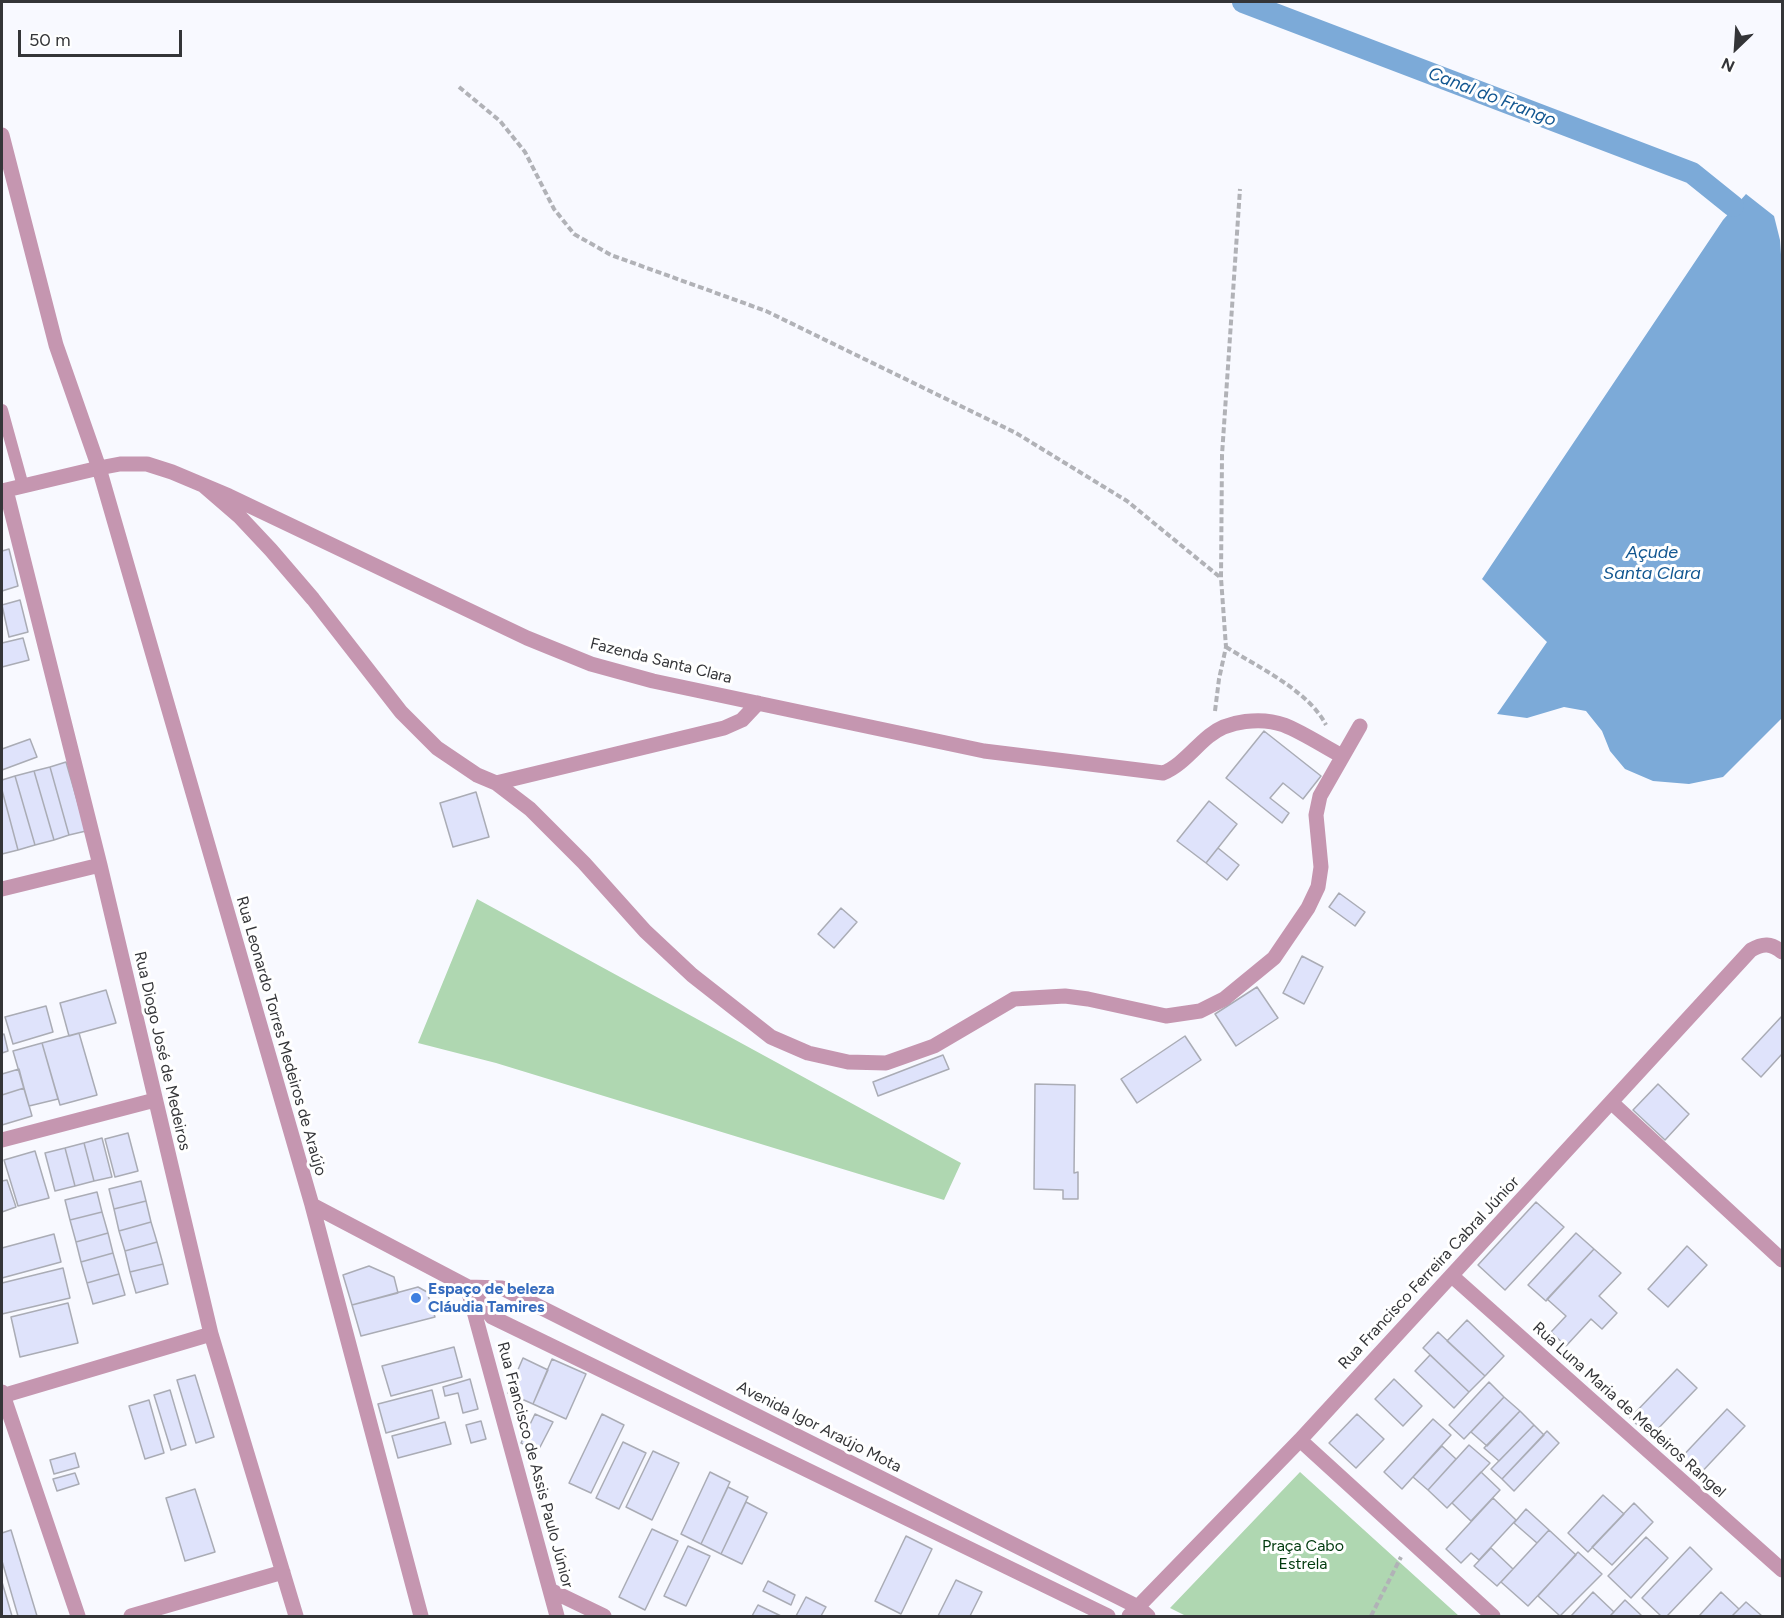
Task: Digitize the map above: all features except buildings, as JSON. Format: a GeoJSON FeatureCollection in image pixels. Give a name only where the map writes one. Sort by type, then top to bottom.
{"type":"FeatureCollection","features":[{"type":"Feature","properties":{"kind":"street","name":"Rua Leonardo Torres Medeiros de Araújo"},"geometry":{"type":"LineString","coordinates":[[2,135],[56,345],[99,468],[312,1205],[421,1617]]}},
{"type":"Feature","properties":{"kind":"street","name":"Fazenda Santa Clara"},"geometry":{"type":"LineString","coordinates":[[4,490],[120,464],[147,464],[203,485],[527,638],[580,659],[653,681],[984,751],[1163,772],[1174,769],[1213,733]]}},
{"type":"Feature","properties":{"kind":"street"},"geometry":{"type":"LineString","coordinates":[[203,485],[240,517],[278,558],[401,712],[437,748],[477,775],[496,783],[530,809],[584,863],[645,931],[692,975],[771,1037],[808,1053],[848,1062],[886,1062],[934,1046],[1014,999],[1065,996],[1166,1016],[1200,1011],[1224,999],[1274,958],[1308,908],[1318,887],[1321,867],[1316,815],[1320,796],[1360,726]]}},
{"type":"Feature","properties":{"kind":"street","name":"Rua Diogo José de Medeiros"},"geometry":{"type":"LineString","coordinates":[[4,490],[100,865],[211,1334],[296,1617]]}},
{"type":"Feature","properties":{"kind":"street"},"geometry":{"type":"LineString","coordinates":[[496,783],[724,728],[742,720],[758,703]]}},
{"type":"Feature","properties":{"kind":"street"},"geometry":{"type":"LineString","coordinates":[[1213,733],[1237,722],[1284,725],[1342,756]]}},
{"type":"Feature","properties":{"kind":"street"},"geometry":{"type":"LineString","coordinates":[[2,889],[100,865]]}},
{"type":"Feature","properties":{"kind":"street","name":"Rua Francisco Ferreira Cabral Júnior"},"geometry":{"type":"LineString","coordinates":[[1138,1613],[1751,950],[1760,945],[1769,944],[1782,952]]}},
{"type":"Feature","properties":{"kind":"street"},"geometry":{"type":"LineString","coordinates":[[2,1140],[155,1100]]}},
{"type":"Feature","properties":{"kind":"street"},"geometry":{"type":"LineString","coordinates":[[1611,1102],[1782,1260]]}},
{"type":"Feature","properties":{"kind":"street","name":"Avenida Igor Araújo Mota"},"geometry":{"type":"LineString","coordinates":[[312,1205],[468,1287],[492,1317],[1108,1617]]}},
{"type":"Feature","properties":{"kind":"street","name":"Rua Luna Maria de Medeiros Rangel"},"geometry":{"type":"LineString","coordinates":[[1452,1276],[1782,1570]]}},
{"type":"Feature","properties":{"kind":"street","name":"Avenida Igor Araújo Mota"},"geometry":{"type":"LineString","coordinates":[[468,1287],[501,1288],[1138,1613]]}},
{"type":"Feature","properties":{"kind":"street","name":"Rua Francisco de Assis Paulo Júnior"},"geometry":{"type":"LineString","coordinates":[[468,1287],[557,1617]]}},
{"type":"Feature","properties":{"kind":"street"},"geometry":{"type":"LineString","coordinates":[[78,1617],[2,1395],[211,1334]]}},
{"type":"Feature","properties":{"kind":"street"},"geometry":{"type":"LineString","coordinates":[[1300,1440],[1493,1617]]}},
{"type":"Feature","properties":{"kind":"street"},"geometry":{"type":"LineString","coordinates":[[131,1617],[283,1572]]}},
{"type":"Feature","properties":{"kind":"street"},"geometry":{"type":"LineString","coordinates":[[550,1590],[603,1617]]}},
{"type":"Feature","properties":{"kind":"lane"},"geometry":{"type":"LineString","coordinates":[[2,410],[23,486]]}},
{"type":"Feature","properties":{"kind":"path"},"geometry":{"type":"LineString","coordinates":[[459,87],[500,121],[525,152],[554,209],[574,234],[611,255],[766,312],[1016,433],[1127,501],[1221,578]]}},
{"type":"Feature","properties":{"kind":"path"},"geometry":{"type":"LineString","coordinates":[[1213,733],[1219,679],[1226,647],[1221,578],[1222,455],[1240,189]]}},
{"type":"Feature","properties":{"kind":"path"},"geometry":{"type":"LineString","coordinates":[[1226,647],[1281,681],[1309,702],[1323,718],[1327,728]]}},
{"type":"Feature","properties":{"kind":"path"},"geometry":{"type":"LineString","coordinates":[[1371,1617],[1410,1540]]}},
{"type":"Feature","properties":{"kind":"green space"},"geometry":{"type":"Polygon","coordinates":[[[477,899],[961,1163],[944,1200],[496,1063],[418,1043],[477,899]]]}},
{"type":"Feature","properties":{"kind":"green space","name":"Praça Cabo Estrela"},"geometry":{"type":"Polygon","coordinates":[[[1300,1472],[1459,1616],[1186,1616],[1170,1608],[1300,1472]]]}},
{"type":"Feature","properties":{"kind":"water","name":"Açude Santa Clara"},"geometry":{"type":"Polygon","coordinates":[[[1746,194],[1774,216],[1780,240],[1782,269],[1782,718],[1723,777],[1689,784],[1653,781],[1625,769],[1610,751],[1602,731],[1586,711],[1564,707],[1527,718],[1497,714],[1547,642],[1482,579],[1723,220],[1746,194]]]}},
{"type":"Feature","properties":{"kind":"waterway","name":"Canal do Frango"},"geometry":{"type":"LineString","coordinates":[[1243,2],[1692,173],[1733,206]]}},
{"type":"Feature","properties":{"kind":"place","name":"Espaço de beleza Cláudia Tamires"},"geometry":{"type":"Point","coordinates":[416,1298]}}]}
